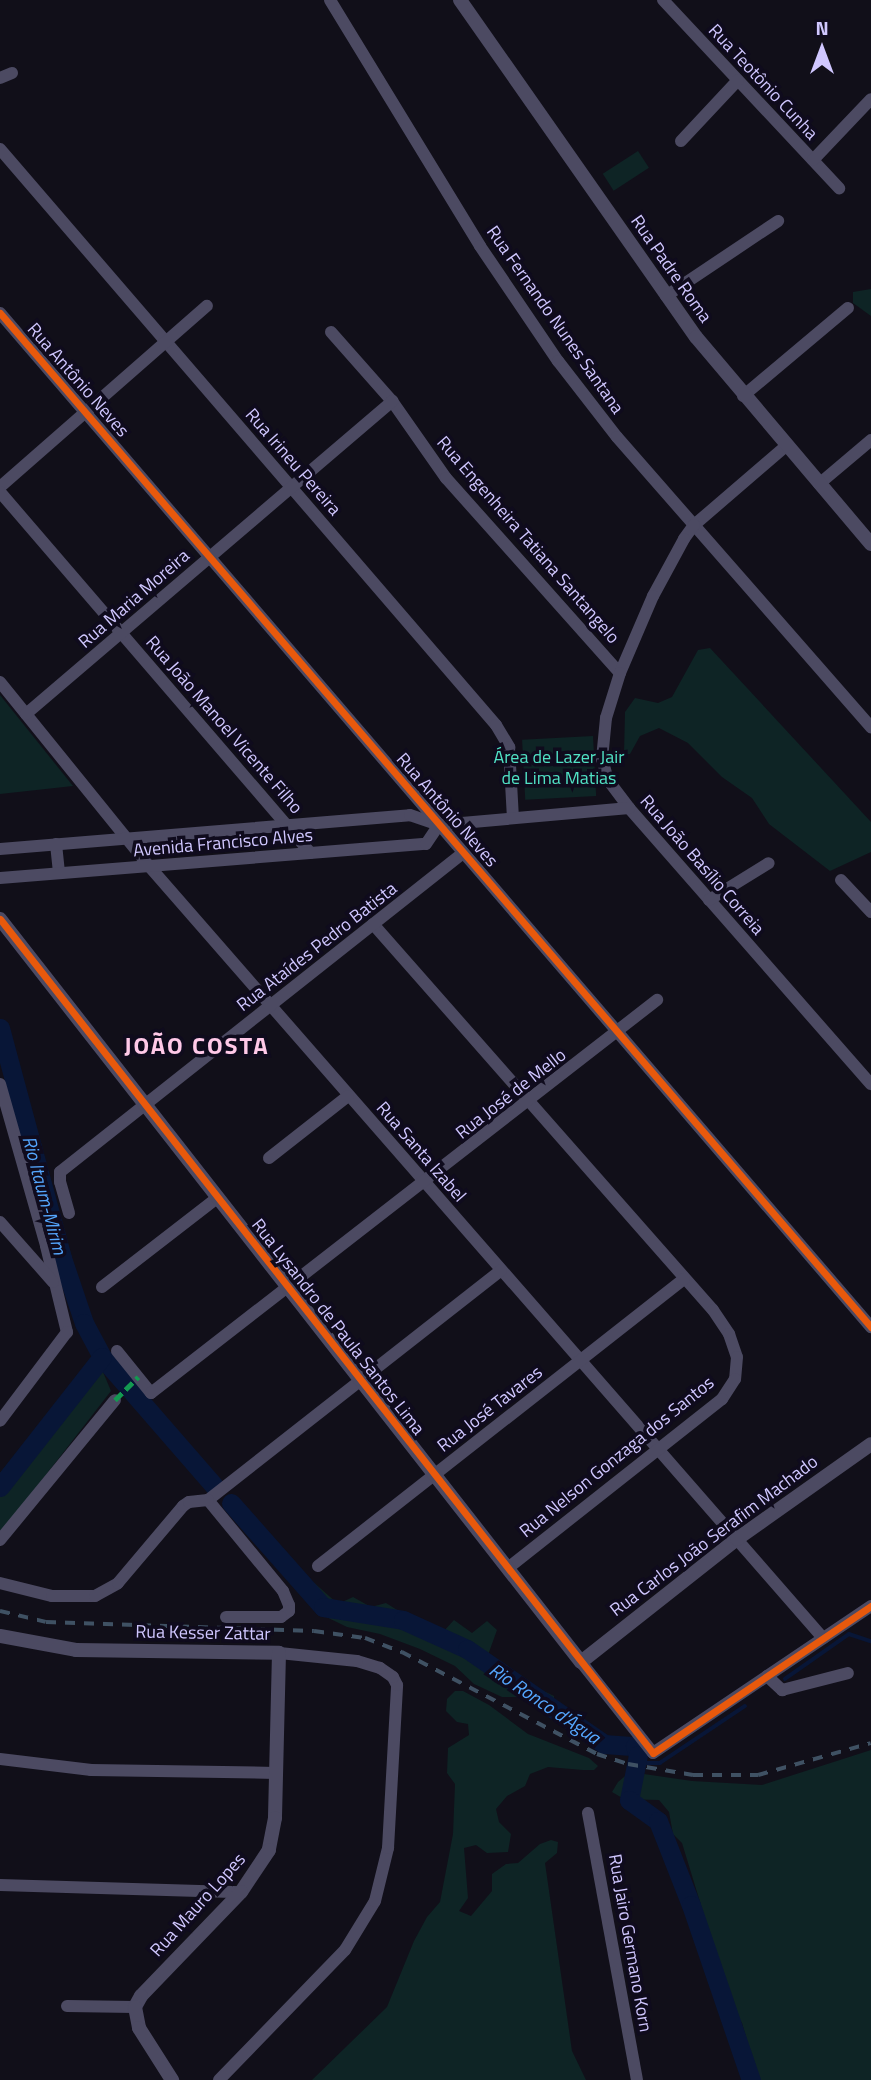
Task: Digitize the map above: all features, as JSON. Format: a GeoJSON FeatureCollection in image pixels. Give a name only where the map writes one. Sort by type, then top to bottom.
{"type":"FeatureCollection","features":[{"type":"Feature","properties":{"kind":"street","name":"Rua Fernando Nunes Santana"},"geometry":{"type":"LineString","coordinates":[[330,0],[502,282],[576,386],[871,727]]}},
{"type":"Feature","properties":{"kind":"street","name":"Rua Padre Roma"},"geometry":{"type":"LineString","coordinates":[[460,0],[666,296],[743,396],[871,544]]}},
{"type":"Feature","properties":{"kind":"street","name":"Rua Teotônio Cunha"},"geometry":{"type":"LineString","coordinates":[[663,0],[839,188]]}},
{"type":"Feature","properties":{"kind":"street"},"geometry":{"type":"LineString","coordinates":[[681,141],[738,80]]}},
{"type":"Feature","properties":{"kind":"street"},"geometry":{"type":"LineString","coordinates":[[813,160],[871,99]]}},
{"type":"Feature","properties":{"kind":"street","name":"Rua Irineu Pereira"},"geometry":{"type":"LineString","coordinates":[[0,149],[505,738],[511,759],[513,818]]}},
{"type":"Feature","properties":{"kind":"street"},"geometry":{"type":"LineString","coordinates":[[666,296],[778,221]]}},
{"type":"Feature","properties":{"kind":"street"},"geometry":{"type":"LineString","coordinates":[[0,490],[208,306]]}},
{"type":"Feature","properties":{"kind":"street"},"geometry":{"type":"LineString","coordinates":[[743,396],[848,308]]}},
{"type":"Feature","properties":{"kind":"street","name":"Rua Antônio Neves"},"geometry":{"type":"LineString","coordinates":[[0,313],[871,1327]]}},
{"type":"Feature","properties":{"kind":"street","name":"Rua Engenheira Tatiana Santangelo"},"geometry":{"type":"LineString","coordinates":[[331,332],[392,401],[446,478],[620,673]]}},
{"type":"Feature","properties":{"kind":"street","name":"Rua Maria Moreira"},"geometry":{"type":"LineString","coordinates":[[26,715],[392,401]]}},
{"type":"Feature","properties":{"kind":"street"},"geometry":{"type":"LineString","coordinates":[[819,484],[871,440]]}},
{"type":"Feature","properties":{"kind":"street","name":"Rua João Basílio Correia"},"geometry":{"type":"LineString","coordinates":[[786,446],[694,525],[653,596],[620,673],[606,718],[602,759],[608,780],[629,808],[871,1084]]}},
{"type":"Feature","properties":{"kind":"street","name":"Rua João Manoel Vicente Filho"},"geometry":{"type":"LineString","coordinates":[[0,490],[311,853]]}},
{"type":"Feature","properties":{"kind":"street","name":"Rua Santa Izabel"},"geometry":{"type":"LineString","coordinates":[[0,682],[149,866],[823,1638]]}},
{"type":"Feature","properties":{"kind":"street","name":"Avenida Francisco Alves"},"geometry":{"type":"LineString","coordinates":[[0,849],[410,815],[439,825],[629,808]]}},
{"type":"Feature","properties":{"kind":"street","name":"Avenida Francisco Alves"},"geometry":{"type":"LineString","coordinates":[[0,878],[426,844],[439,825]]}},
{"type":"Feature","properties":{"kind":"street"},"geometry":{"type":"LineString","coordinates":[[56,844],[59,873]]}},
{"type":"Feature","properties":{"kind":"street","name":"Rua Ataídes Pedro Batista"},"geometry":{"type":"LineString","coordinates":[[69,1213],[60,1182],[60,1172],[463,853]]}},
{"type":"Feature","properties":{"kind":"street"},"geometry":{"type":"LineString","coordinates":[[709,900],[769,863]]}},
{"type":"Feature","properties":{"kind":"street"},"geometry":{"type":"LineString","coordinates":[[841,880],[871,912]]}},
{"type":"Feature","properties":{"kind":"street","name":"Rua Lysandro de Paula Santos Lima"},"geometry":{"type":"LineString","coordinates":[[0,919],[653,1753],[767,1676]]}},
{"type":"Feature","properties":{"kind":"street"},"geometry":{"type":"LineString","coordinates":[[373,924],[684,1279]]}},
{"type":"Feature","properties":{"kind":"street","name":"Rua José de Mello"},"geometry":{"type":"LineString","coordinates":[[117,1351],[151,1393],[289,1289],[657,1000]]}},
{"type":"Feature","properties":{"kind":"street"},"geometry":{"type":"LineString","coordinates":[[0,1084],[67,1332],[0,1421]]}},
{"type":"Feature","properties":{"kind":"street"},"geometry":{"type":"LineString","coordinates":[[269,1158],[348,1096]]}},
{"type":"Feature","properties":{"kind":"street"},"geometry":{"type":"LineString","coordinates":[[102,1287],[217,1198]]}},
{"type":"Feature","properties":{"kind":"street"},"geometry":{"type":"LineString","coordinates":[[0,1222],[54,1284]]}},
{"type":"Feature","properties":{"kind":"street"},"geometry":{"type":"LineString","coordinates":[[0,1583],[52,1596],[95,1596],[118,1583],[183,1506],[189,1502],[208,1500],[362,1382],[501,1270]]}},
{"type":"Feature","properties":{"kind":"street","name":"Rua José Tavares"},"geometry":{"type":"LineString","coordinates":[[318,1566],[684,1279]]}},
{"type":"Feature","properties":{"kind":"street","name":"Rua Nelson Gonzaga dos Santos"},"geometry":{"type":"LineString","coordinates":[[508,1568],[722,1399],[735,1379],[737,1367],[734,1344],[722,1322],[684,1279]]}},
{"type":"Feature","properties":{"kind":"street"},"geometry":{"type":"LineString","coordinates":[[0,1540],[115,1400]]}},
{"type":"Feature","properties":{"kind":"street","name":"Rua Carlos João Serafim Machado"},"geometry":{"type":"LineString","coordinates":[[581,1662],[737,1539],[871,1444]]}},
{"type":"Feature","properties":{"kind":"street"},"geometry":{"type":"LineString","coordinates":[[208,1500],[283,1591],[289,1605],[289,1611],[281,1617],[226,1617]]}},
{"type":"Feature","properties":{"kind":"street"},"geometry":{"type":"LineString","coordinates":[[848,1673],[782,1690],[767,1676],[871,1605]]}},
{"type":"Feature","properties":{"kind":"street","name":"Rua Kesser Zattar"},"geometry":{"type":"LineString","coordinates":[[0,1636],[76,1650],[279,1653],[357,1661],[380,1668],[393,1676],[397,1685],[391,1822],[384,1870],[375,1901],[355,1936],[333,1964],[219,2080]]}},
{"type":"Feature","properties":{"kind":"street","name":"Rua Mauro Lopes"},"geometry":{"type":"LineString","coordinates":[[135,2007],[141,1996],[241,1892],[269,1850],[275,1818],[279,1653]]}},
{"type":"Feature","properties":{"kind":"street"},"geometry":{"type":"LineString","coordinates":[[0,1759],[91,1770],[276,1773]]}},
{"type":"Feature","properties":{"kind":"street","name":"Rua Jairo Germano Korn"},"geometry":{"type":"LineString","coordinates":[[589,1813],[637,2080]]}},
{"type":"Feature","properties":{"kind":"street"},"geometry":{"type":"LineString","coordinates":[[0,1885],[241,1892]]}},
{"type":"Feature","properties":{"kind":"street"},"geometry":{"type":"LineString","coordinates":[[67,2006],[135,2007],[139,2028],[172,2080]]}},
{"type":"Feature","properties":{"kind":"green space"},"geometry":{"type":"Polygon","coordinates":[[[638,151],[649,168],[614,191],[603,174],[638,151]]]}},
{"type":"Feature","properties":{"kind":"green space"},"geometry":{"type":"Polygon","coordinates":[[[871,289],[871,316],[853,303],[853,292],[871,289]]]}},
{"type":"Feature","properties":{"kind":"green space"},"geometry":{"type":"Polygon","coordinates":[[[710,648],[871,822],[871,852],[830,871],[769,824],[752,798],[722,777],[688,743],[659,728],[640,736],[630,754],[624,754],[625,712],[635,698],[658,703],[672,697],[698,650],[710,648]]]}},
{"type":"Feature","properties":{"kind":"green space"},"geometry":{"type":"Polygon","coordinates":[[[0,695],[73,786],[0,794],[0,695]]]}},
{"type":"Feature","properties":{"kind":"green space","name":"Área de Lazer Jair de Lima Matias"},"geometry":{"type":"Polygon","coordinates":[[[593,736],[596,796],[525,800],[522,740],[593,736]]]}},
{"type":"Feature","properties":{"kind":"green space"},"geometry":{"type":"Polygon","coordinates":[[[103,1372],[111,1391],[0,1534],[0,1473],[80,1375],[103,1372]]]}},
{"type":"Feature","properties":{"kind":"green space"},"geometry":{"type":"Polygon","coordinates":[[[242,1510],[284,1556],[338,1604],[353,1597],[371,1607],[386,1603],[421,1625],[442,1633],[454,1620],[472,1633],[487,1621],[497,1630],[488,1655],[501,1668],[513,1670],[521,1680],[554,1696],[554,1704],[541,1707],[524,1697],[502,1697],[474,1684],[455,1666],[420,1649],[380,1634],[347,1627],[316,1612],[231,1512],[242,1510]]]}},
{"type":"Feature","properties":{"kind":"green space"},"geometry":{"type":"Polygon","coordinates":[[[455,1691],[463,1691],[489,1705],[528,1734],[589,1758],[598,1766],[594,1770],[548,1767],[530,1774],[525,1786],[507,1796],[496,1809],[499,1822],[511,1834],[508,1852],[487,1853],[476,1845],[464,1848],[468,1898],[459,1911],[471,1916],[492,1891],[492,1874],[506,1864],[518,1863],[540,1844],[551,1840],[558,1842],[557,1853],[545,1863],[572,2051],[586,2080],[312,2080],[387,2007],[414,1941],[427,1917],[440,1902],[453,1834],[455,1784],[447,1773],[448,1748],[469,1735],[468,1724],[457,1722],[446,1711],[447,1699],[455,1691]]]}},
{"type":"Feature","properties":{"kind":"green space"},"geometry":{"type":"Polygon","coordinates":[[[871,1750],[871,2080],[758,2080],[742,2023],[733,2010],[682,1843],[673,1834],[669,1812],[659,1800],[624,1799],[612,1792],[618,1782],[630,1772],[692,1781],[762,1785],[871,1750]]]}},
{"type":"Feature","properties":{"kind":"waterway","name":"Rio Itaum-Mirim"},"geometry":{"type":"LineString","coordinates":[[0,1028],[62,1258],[84,1323],[102,1357],[214,1486]]}},
{"type":"Feature","properties":{"kind":"waterway"},"geometry":{"type":"LineString","coordinates":[[0,1487],[102,1357]]}},
{"type":"Feature","properties":{"kind":"waterway","name":"Rio Ronco d'Água"},"geometry":{"type":"LineString","coordinates":[[231,1503],[323,1607],[403,1620],[467,1649],[604,1744],[635,1746],[638,1755],[629,1800],[658,1821],[691,1905],[751,2080]]}},
{"type":"Feature","properties":{"kind":"waterway"},"geometry":{"type":"LineString","coordinates":[[785,1679],[849,1634],[871,1641]]}},
{"type":"Feature","properties":{"kind":"waterway"},"geometry":{"type":"LineString","coordinates":[[638,1755],[646,1763],[660,1763],[745,1706]]}},
{"type":"Feature","properties":{"kind":"railway"},"geometry":{"type":"LineString","coordinates":[[0,1611],[46,1622],[314,1631],[365,1638],[402,1652],[597,1754],[628,1764],[693,1775],[758,1775],[871,1743]]}},
{"type":"Feature","properties":{"kind":"marked path"},"geometry":{"type":"LineString","coordinates":[[115,1400],[138,1377]]}},
{"type":"Feature","properties":{"kind":"cycle path"},"geometry":{"type":"LineString","coordinates":[[0,313],[871,1327]]}},
{"type":"Feature","properties":{"kind":"cycle path"},"geometry":{"type":"LineString","coordinates":[[0,919],[653,1753],[871,1606]]}},
{"type":"Feature","properties":{"kind":"district","name":"JOÃO COSTA"},"geometry":{"type":"Point","coordinates":[197,1046]}}]}
